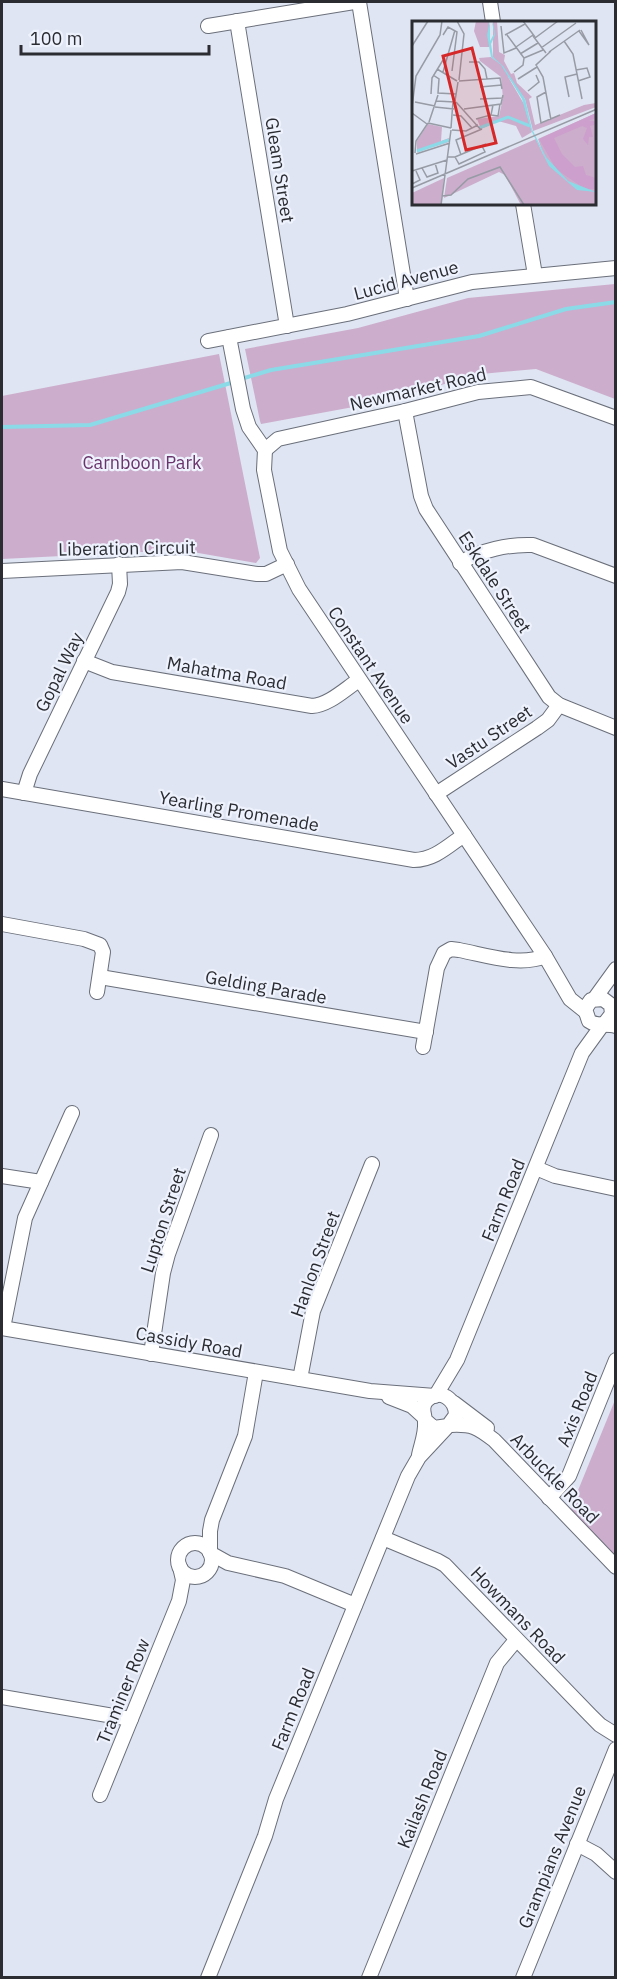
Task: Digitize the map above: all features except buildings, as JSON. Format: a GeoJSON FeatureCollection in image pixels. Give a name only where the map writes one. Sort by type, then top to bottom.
{"type":"FeatureCollection","features":[{"type":"Feature","properties":{"kind":"street"},"geometry":{"type":"LineString","coordinates":[[208,26],[237,21],[288,7],[354,2]]}},
{"type":"Feature","properties":{"kind":"street"},"geometry":{"type":"LineString","coordinates":[[359,2],[407,298]]}},
{"type":"Feature","properties":{"kind":"street"},"geometry":{"type":"LineString","coordinates":[[490,2],[493,21]]}},
{"type":"Feature","properties":{"kind":"street","name":"Gleam Street"},"geometry":{"type":"LineString","coordinates":[[237,21],[287,326]]}},
{"type":"Feature","properties":{"kind":"street"},"geometry":{"type":"LineString","coordinates":[[523,206],[535,275]]}},
{"type":"Feature","properties":{"kind":"street","name":"Lucid Avenue"},"geometry":{"type":"LineString","coordinates":[[208,341],[347,314],[472,282],[615,268]]}},
{"type":"Feature","properties":{"kind":"street"},"geometry":{"type":"LineString","coordinates":[[229,337],[243,409],[249,427],[265,450]]}},
{"type":"Feature","properties":{"kind":"street","name":"Newmarket Road"},"geometry":{"type":"LineString","coordinates":[[265,450],[278,438],[405,411],[478,392],[531,387],[615,418]]}},
{"type":"Feature","properties":{"kind":"street","name":"Eskdale Street"},"geometry":{"type":"LineString","coordinates":[[405,411],[421,496],[426,509],[460,563],[549,697],[559,705],[615,728]]}},
{"type":"Feature","properties":{"kind":"street","name":"Constant Avenue"},"geometry":{"type":"LineString","coordinates":[[265,450],[264,470],[280,551],[299,589],[545,956],[570,999],[586,1015]]}},
{"type":"Feature","properties":{"kind":"street"},"geometry":{"type":"LineString","coordinates":[[460,563],[471,556],[489,550],[520,544],[533,545],[615,576]]}},
{"type":"Feature","properties":{"kind":"street","name":"Liberation Circuit"},"geometry":{"type":"LineString","coordinates":[[2,571],[182,562],[266,574],[286,564]]}},
{"type":"Feature","properties":{"kind":"street","name":"Gopal Way"},"geometry":{"type":"LineString","coordinates":[[24,793],[30,774],[118,592],[119,564]]}},
{"type":"Feature","properties":{"kind":"street","name":"Mahatma Road"},"geometry":{"type":"LineString","coordinates":[[84,661],[112,672],[312,706],[327,701],[359,680]]}},
{"type":"Feature","properties":{"kind":"street","name":"Vastu Street"},"geometry":{"type":"LineString","coordinates":[[436,794],[537,728],[548,720],[559,705]]}},
{"type":"Feature","properties":{"kind":"street","name":"Yearling Promenade"},"geometry":{"type":"LineString","coordinates":[[2,789],[414,860],[431,857],[464,835]]}},
{"type":"Feature","properties":{"kind":"street"},"geometry":{"type":"LineString","coordinates":[[2,924],[93,940],[100,945],[103,952],[97,992]]}},
{"type":"Feature","properties":{"kind":"street"},"geometry":{"type":"LineString","coordinates":[[423,1047],[437,968],[444,953],[459,950],[534,961],[545,956]]}},
{"type":"Feature","properties":{"kind":"street"},"geometry":{"type":"LineString","coordinates":[[615,971],[612,1014],[608,1024],[595,1024],[586,1015],[587,1005],[615,971]]}},
{"type":"Feature","properties":{"kind":"street","name":"Gelding Parade"},"geometry":{"type":"LineString","coordinates":[[100,977],[426,1032]]}},
{"type":"Feature","properties":{"kind":"street","name":"Constant Avenue"},"geometry":{"type":"LineString","coordinates":[[561,982],[576,992],[594,999]]}},
{"type":"Feature","properties":{"kind":"street"},"geometry":{"type":"LineString","coordinates":[[594,999],[603,999],[612,1006]]}},
{"type":"Feature","properties":{"kind":"street","name":"Farm Road"},"geometry":{"type":"LineString","coordinates":[[436,1396],[457,1360],[582,1053],[586,1015]]}},
{"type":"Feature","properties":{"kind":"street","name":"Farm Road"},"geometry":{"type":"LineString","coordinates":[[582,1053],[608,1024]]}},
{"type":"Feature","properties":{"kind":"street"},"geometry":{"type":"LineString","coordinates":[[2,1328],[25,1218],[72,1113]]}},
{"type":"Feature","properties":{"kind":"street","name":"Lupton Street"},"geometry":{"type":"LineString","coordinates":[[151,1354],[168,1254],[211,1135]]}},
{"type":"Feature","properties":{"kind":"street","name":"Hanlon Street"},"geometry":{"type":"LineString","coordinates":[[300,1379],[313,1311],[372,1164]]}},
{"type":"Feature","properties":{"kind":"street"},"geometry":{"type":"LineString","coordinates":[[536,1168],[555,1176],[615,1189]]}},
{"type":"Feature","properties":{"kind":"street"},"geometry":{"type":"LineString","coordinates":[[2,1176],[41,1182]]}},
{"type":"Feature","properties":{"kind":"street","name":"Cassidy Road"},"geometry":{"type":"LineString","coordinates":[[2,1328],[370,1391],[436,1396]]}},
{"type":"Feature","properties":{"kind":"street","name":"Farm Road"},"geometry":{"type":"LineString","coordinates":[[454,1403],[457,1360]]}},
{"type":"Feature","properties":{"kind":"street","name":"Axis Road"},"geometry":{"type":"LineString","coordinates":[[549,1498],[569,1476],[615,1360]]}},
{"type":"Feature","properties":{"kind":"street"},"geometry":{"type":"LineString","coordinates":[[203,1575],[212,1563],[210,1531],[212,1520],[245,1436],[256,1372]]}},
{"type":"Feature","properties":{"kind":"street","name":"Cassidy Road"},"geometry":{"type":"LineString","coordinates":[[370,1391],[410,1405],[425,1419]]}},
{"type":"Feature","properties":{"kind":"street"},"geometry":{"type":"LineString","coordinates":[[436,1396],[446,1396],[454,1403],[456,1415],[448,1426],[434,1428],[425,1419],[424,1406],[430,1398],[436,1396]]}},
{"type":"Feature","properties":{"kind":"street","name":"Arbuckle Road"},"geometry":{"type":"LineString","coordinates":[[454,1403],[486,1427],[494,1440]]}},
{"type":"Feature","properties":{"kind":"street","name":"Farm Road"},"geometry":{"type":"LineString","coordinates":[[419,1457],[425,1419]]}},
{"type":"Feature","properties":{"kind":"street","name":"Arbuckle Road"},"geometry":{"type":"LineString","coordinates":[[448,1426],[467,1424],[494,1440],[615,1567]]}},
{"type":"Feature","properties":{"kind":"street","name":"Farm Road"},"geometry":{"type":"LineString","coordinates":[[208,1977],[265,1836],[276,1799],[408,1476],[419,1457],[448,1426]]}},
{"type":"Feature","properties":{"kind":"street"},"geometry":{"type":"LineString","coordinates":[[212,1520],[183,1549],[179,1555],[180,1567],[189,1576],[243,1568]]}},
{"type":"Feature","properties":{"kind":"street","name":"Howmans Road"},"geometry":{"type":"LineString","coordinates":[[383,1538],[442,1563],[600,1725],[615,1736]]}},
{"type":"Feature","properties":{"kind":"street"},"geometry":{"type":"LineString","coordinates":[[189,1545],[201,1545],[228,1563],[285,1576],[355,1605]]}},
{"type":"Feature","properties":{"kind":"street","name":"Traminer Row"},"geometry":{"type":"LineString","coordinates":[[100,1795],[179,1601],[183,1580],[180,1567]]}},
{"type":"Feature","properties":{"kind":"street","name":"Traminer Row"},"geometry":{"type":"LineString","coordinates":[[179,1601],[203,1575]]}},
{"type":"Feature","properties":{"kind":"street","name":"Kailash Road"},"geometry":{"type":"LineString","coordinates":[[369,1977],[497,1663],[516,1640]]}},
{"type":"Feature","properties":{"kind":"street"},"geometry":{"type":"LineString","coordinates":[[2,1697],[130,1719]]}},
{"type":"Feature","properties":{"kind":"street","name":"Grampians Avenue"},"geometry":{"type":"LineString","coordinates":[[523,1977],[615,1749]]}},
{"type":"Feature","properties":{"kind":"street"},"geometry":{"type":"LineString","coordinates":[[577,1844],[596,1854],[615,1872]]}},
{"type":"Feature","properties":{"kind":"green space"},"geometry":{"type":"Polygon","coordinates":[[[615,284],[615,399],[536,369],[481,374],[375,403],[261,424],[245,349],[358,328],[468,298],[615,284]]]}},
{"type":"Feature","properties":{"kind":"green space","name":"Carnboon Park"},"geometry":{"type":"Polygon","coordinates":[[[219,354],[260,558],[256,563],[181,550],[2,559],[2,396],[219,354]]]}},
{"type":"Feature","properties":{"kind":"green space"},"geometry":{"type":"Polygon","coordinates":[[[615,1400],[615,1558],[570,1510],[615,1400]]]}},
{"type":"Feature","properties":{"kind":"waterway"},"geometry":{"type":"LineString","coordinates":[[241,379],[271,370],[479,336],[566,309],[616,302]]}},
{"type":"Feature","properties":{"kind":"waterway"},"geometry":{"type":"LineString","coordinates":[[2,427],[90,425],[234,382]]}}]}
